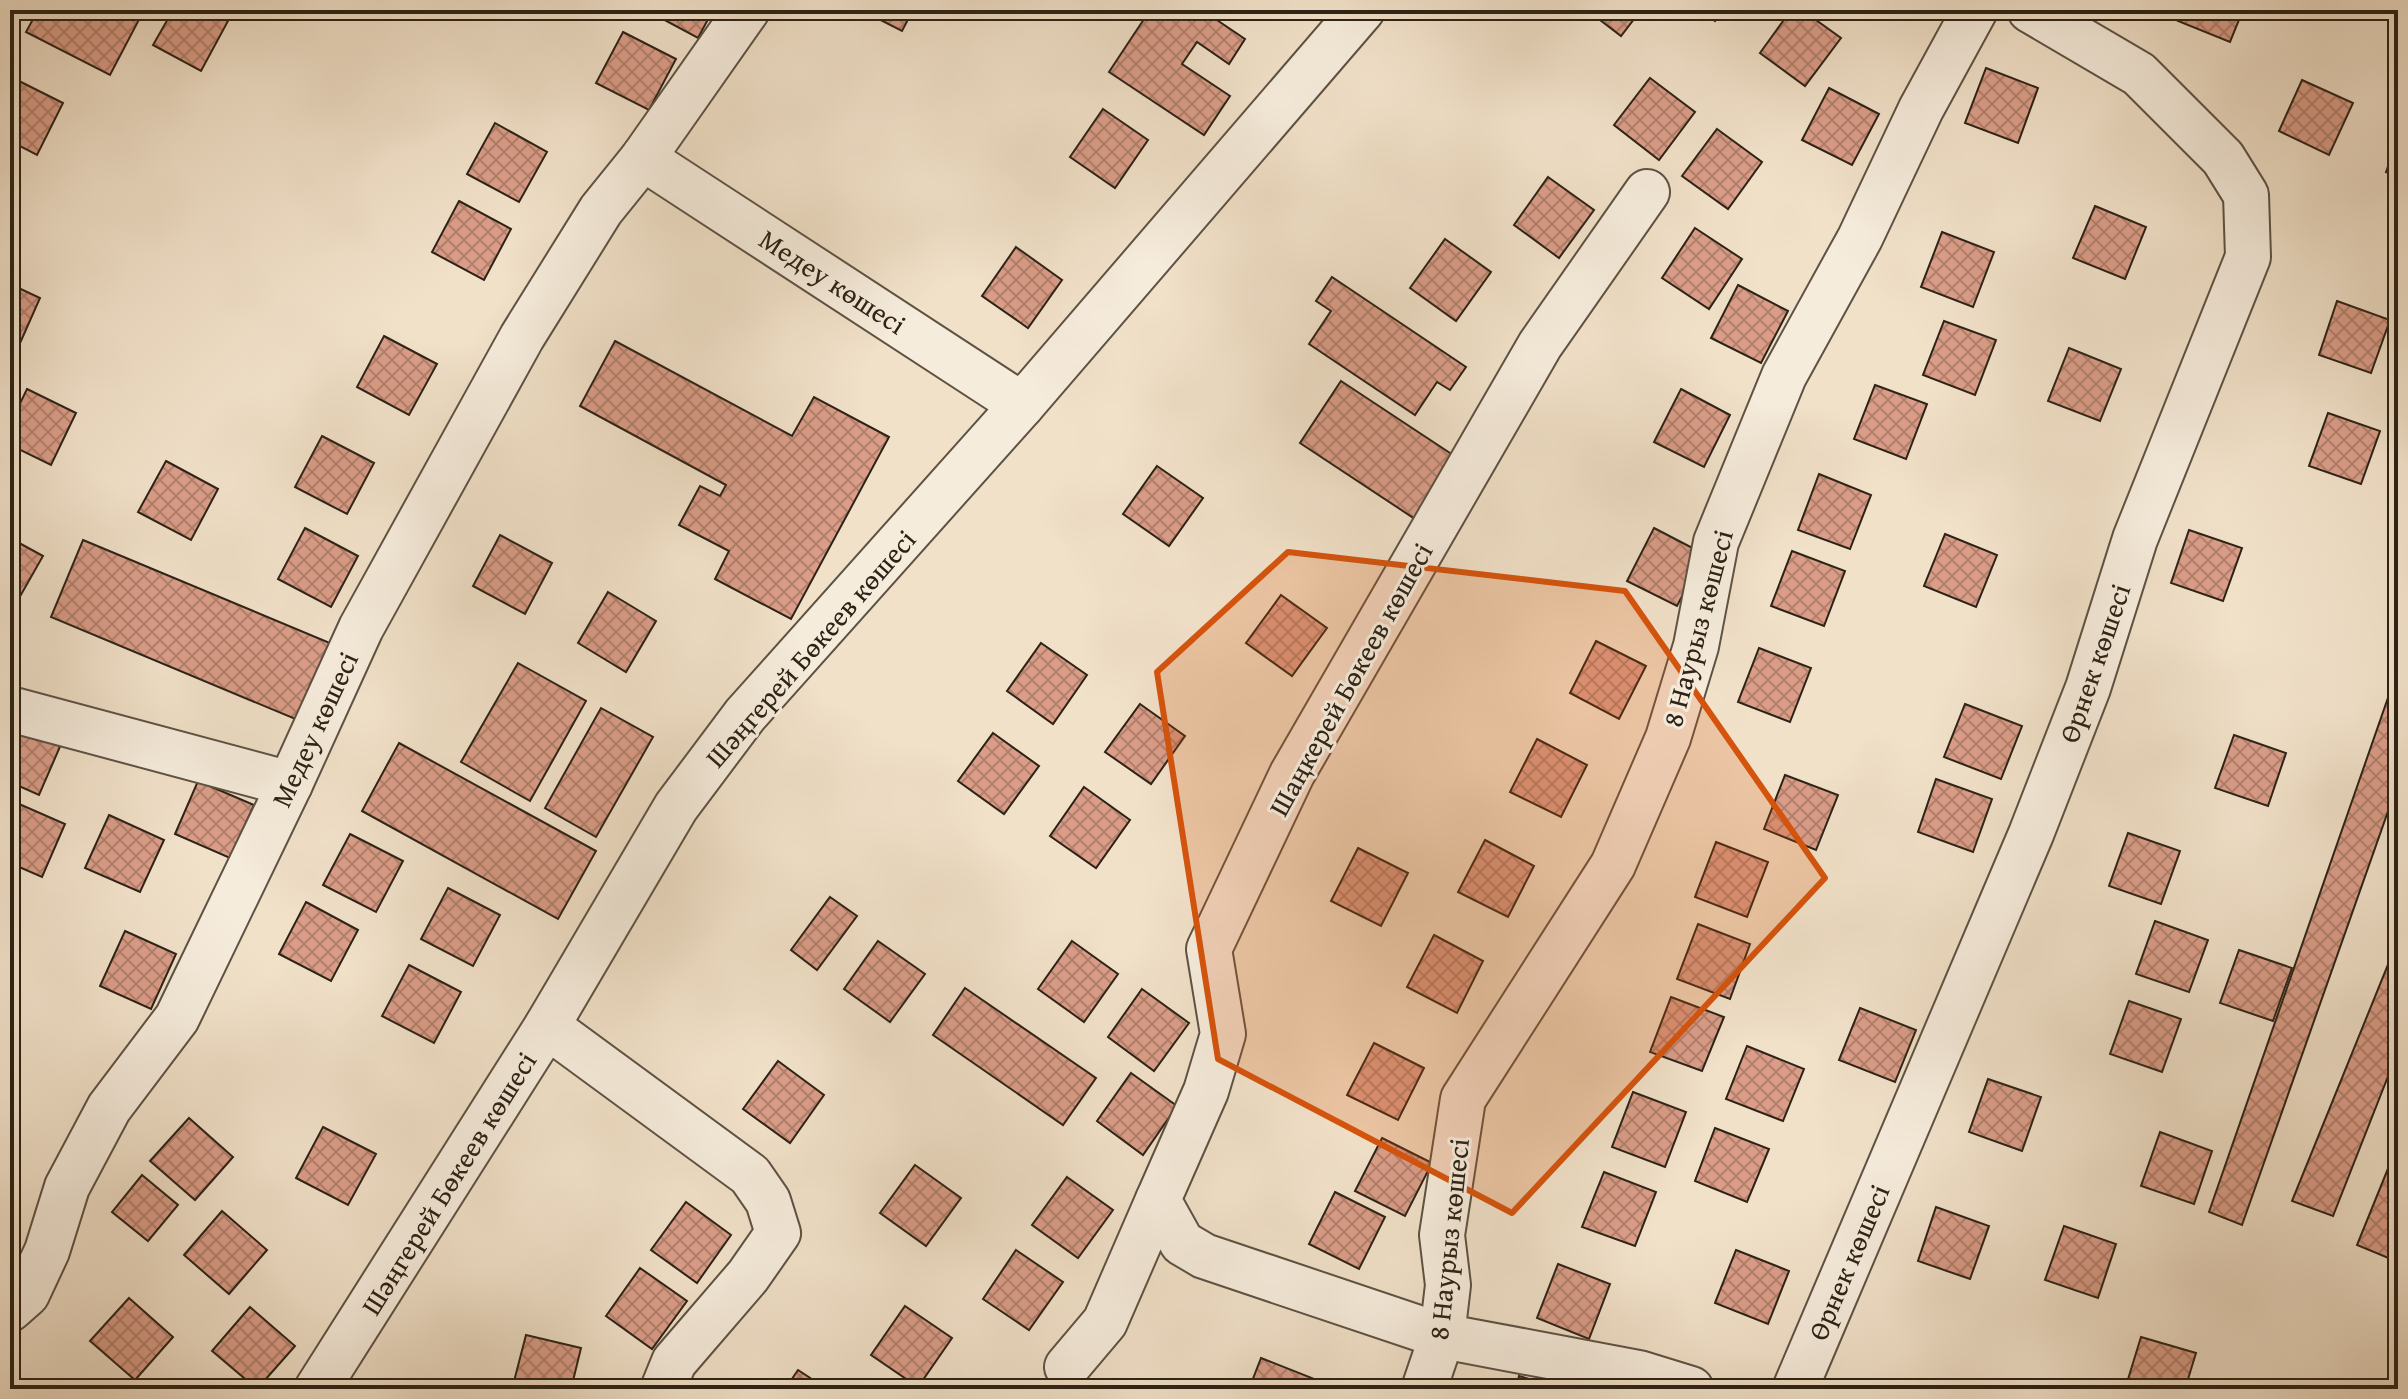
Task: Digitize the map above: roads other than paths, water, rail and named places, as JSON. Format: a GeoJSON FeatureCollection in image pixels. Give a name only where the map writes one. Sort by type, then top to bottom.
{"type":"FeatureCollection","features":[{"type":"Feature","properties":{"kind":"street","name":"Медеу көшесі"},"geometry":{"type":"LineString","coordinates":[[10,1309],[27,1294],[34,1280],[47,1251],[67,1187],[109,1108],[177,1018],[361,628],[522,337],[601,210],[643,158],[747,10]]}},
{"type":"Feature","properties":{"kind":"street","name":"Шәңгерей Бөкеев көшесі"},"geometry":{"type":"LineString","coordinates":[[317,1389],[547,1026],[676,807],[745,715],[1022,405],[1362,10]]}},
{"type":"Feature","properties":{"kind":"street","name":"8 Наурыз көшесі"},"geometry":{"type":"LineString","coordinates":[[1424,1389],[1442,1336],[1448,1285],[1442,1235],[1463,1099],[1613,865],[1668,738],[1696,646],[1716,542],[1784,376],[1860,238],[1921,109],[1975,10]]}},
{"type":"Feature","properties":{"kind":"street","name":"Өрнек көшесі"},"geometry":{"type":"LineString","coordinates":[[1795,1389],[2031,834],[2088,688],[2135,539],[2248,257],[2246,195],[2223,158],[2139,74],[2030,10]]}},
{"type":"Feature","properties":{"kind":"street","name":"Медеу көшесі"},"geometry":{"type":"LineString","coordinates":[[643,158],[1022,405]]}},
{"type":"Feature","properties":{"kind":"street","name":"Шаңкерей Бөкеев көшесі"},"geometry":{"type":"LineString","coordinates":[[1067,1367],[1105,1322],[1206,1091],[1223,1034],[1209,949],[1292,774],[1540,345],[1647,192]]}},
{"type":"Feature","properties":{"kind":"street"},"geometry":{"type":"LineString","coordinates":[[10,709],[290,784]]}},
{"type":"Feature","properties":{"kind":"street"},"geometry":{"type":"LineString","coordinates":[[547,1026],[750,1175],[768,1201],[778,1233],[748,1276],[674,1362],[663,1389]]}},
{"type":"Feature","properties":{"kind":"street"},"geometry":{"type":"LineString","coordinates":[[1158,1200],[1182,1243],[1204,1256],[1442,1336],[1639,1373],[1691,1389]]}}]}
